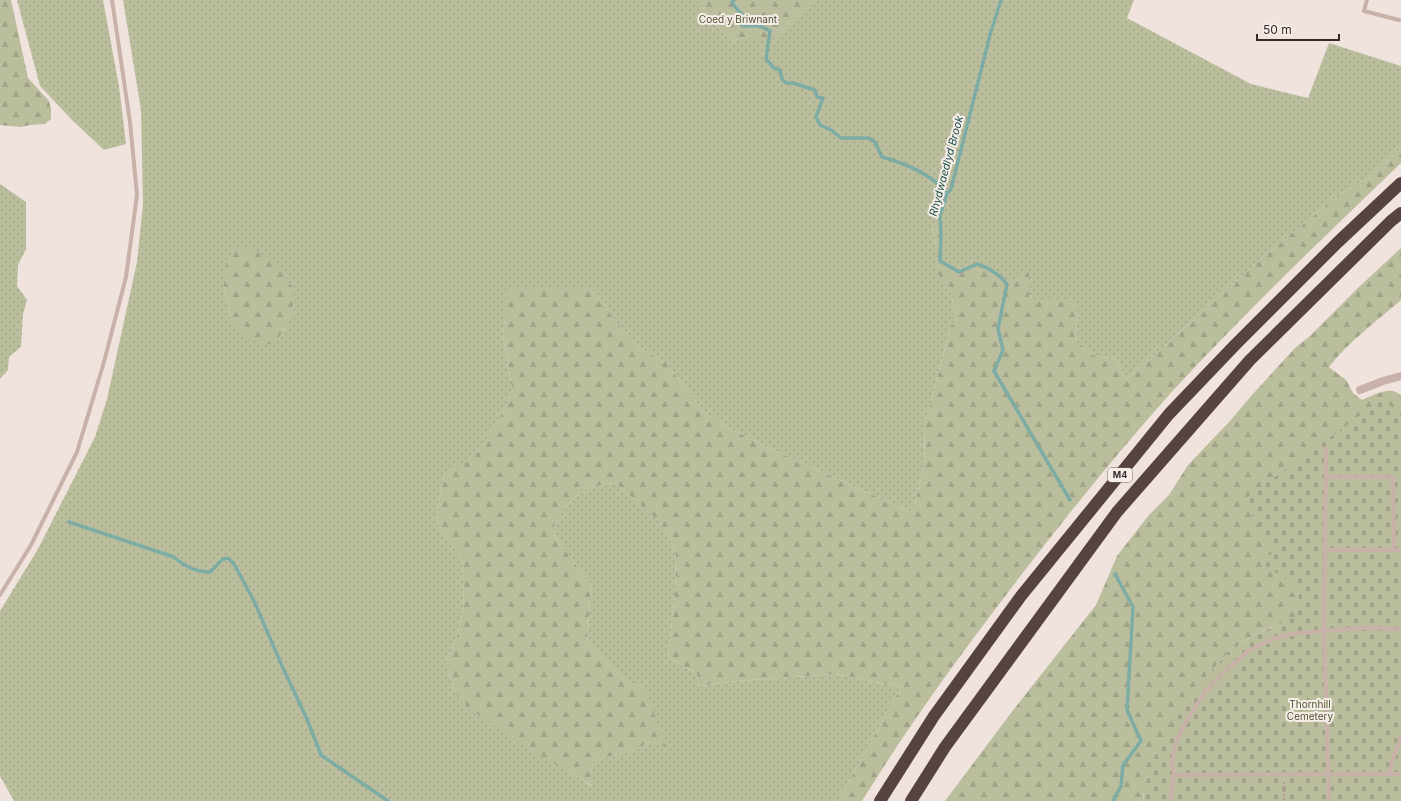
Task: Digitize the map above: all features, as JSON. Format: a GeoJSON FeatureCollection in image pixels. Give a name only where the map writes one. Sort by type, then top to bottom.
{"type":"FeatureCollection","features":[{"type":"Feature","properties":{"kind":"highway","name":"M4"},"geometry":{"type":"LineString","coordinates":[[880,801],[934,716],[1021,596],[1169,414],[1235,345],[1327,253],[1401,183]]}},
{"type":"Feature","properties":{"kind":"highway","name":"M4"},"geometry":{"type":"LineString","coordinates":[[911,801],[945,746],[1117,512],[1250,360],[1391,220],[1401,212]]}},
{"type":"Feature","properties":{"kind":"street"},"geometry":{"type":"LineString","coordinates":[[1360,390],[1401,376]]}},
{"type":"Feature","properties":{"kind":"lane"},"geometry":{"type":"LineString","coordinates":[[0,595],[31,545],[77,452],[104,362],[126,277],[137,194],[130,122],[112,0]]}},
{"type":"Feature","properties":{"kind":"lane"},"geometry":{"type":"LineString","coordinates":[[1367,0],[1364,11],[1399,20]]}},
{"type":"Feature","properties":{"kind":"lane"},"geometry":{"type":"LineString","coordinates":[[1326,448],[1324,630],[1328,801]]}},
{"type":"Feature","properties":{"kind":"lane"},"geometry":{"type":"LineString","coordinates":[[1325,477],[1393,477],[1394,550]]}},
{"type":"Feature","properties":{"kind":"lane"},"geometry":{"type":"LineString","coordinates":[[1324,550],[1401,550]]}},
{"type":"Feature","properties":{"kind":"lane"},"geometry":{"type":"LineString","coordinates":[[1170,801],[1174,775],[1172,763],[1176,742],[1186,722],[1204,693],[1224,672],[1249,650],[1276,638],[1298,633],[1364,628],[1401,629]]}},
{"type":"Feature","properties":{"kind":"lane"},"geometry":{"type":"LineString","coordinates":[[1388,774],[1401,737]]}},
{"type":"Feature","properties":{"kind":"lane"},"geometry":{"type":"LineString","coordinates":[[1174,775],[1401,774]]}},
{"type":"Feature","properties":{"kind":"path"},"geometry":{"type":"LineString","coordinates":[[1284,775],[1284,801]]}},
{"type":"Feature","properties":{"kind":"green space"},"geometry":{"type":"Polygon","coordinates":[[[0,0],[11,0],[28,78],[49,101],[51,119],[45,124],[20,127],[0,125],[0,0]]]}},
{"type":"Feature","properties":{"kind":"green space"},"geometry":{"type":"Polygon","coordinates":[[[17,0],[103,0],[119,86],[126,144],[104,150],[73,121],[40,86],[17,0]]]}},
{"type":"Feature","properties":{"kind":"green space"},"geometry":{"type":"Polygon","coordinates":[[[123,0],[698,0],[709,16],[731,41],[744,38],[775,38],[803,9],[814,0],[1134,0],[1127,18],[1251,84],[1308,98],[1329,43],[1401,66],[1401,148],[1369,177],[1340,194],[1255,264],[1126,380],[1117,359],[1094,356],[1075,341],[1078,313],[1069,301],[1036,302],[1014,280],[1007,284],[1001,277],[986,267],[977,264],[959,272],[940,261],[940,215],[932,227],[936,245],[936,266],[951,292],[956,322],[951,325],[925,424],[924,464],[913,513],[778,452],[729,428],[705,413],[666,363],[640,348],[618,324],[593,289],[505,320],[503,335],[512,389],[504,410],[475,457],[444,475],[436,520],[439,528],[462,559],[464,607],[456,639],[446,662],[458,697],[468,708],[592,786],[591,772],[594,761],[633,751],[649,742],[645,688],[627,682],[587,641],[591,585],[556,538],[554,529],[555,521],[574,498],[590,487],[615,483],[659,521],[667,533],[676,552],[675,592],[668,657],[697,674],[699,686],[737,681],[835,674],[901,687],[838,801],[14,801],[0,776],[0,611],[38,549],[95,437],[107,399],[137,262],[143,204],[141,110],[123,0]],[[223,282],[231,319],[284,330],[294,305],[223,282]]]}},
{"type":"Feature","properties":{"kind":"green space","name":"Coed y Briwnant"},"geometry":{"type":"Polygon","coordinates":[[[698,0],[814,0],[803,9],[775,38],[744,38],[731,41],[709,16],[698,0]]]}},
{"type":"Feature","properties":{"kind":"green space"},"geometry":{"type":"Polygon","coordinates":[[[1401,148],[1401,163],[1225,335],[1169,395],[1107,467],[970,642],[915,720],[862,801],[838,801],[901,687],[835,674],[737,681],[699,686],[697,674],[668,657],[675,592],[676,552],[667,533],[659,521],[615,483],[590,487],[574,498],[555,521],[554,529],[556,538],[591,585],[587,641],[627,682],[645,688],[666,747],[649,742],[633,751],[594,761],[591,772],[593,786],[526,747],[468,708],[458,697],[446,662],[456,639],[464,607],[462,559],[439,528],[436,520],[444,475],[475,456],[504,410],[512,389],[503,335],[506,300],[509,287],[593,289],[618,324],[640,348],[666,363],[705,413],[729,428],[778,452],[913,513],[924,464],[925,424],[951,325],[956,322],[951,292],[944,289],[936,266],[936,245],[932,227],[940,215],[940,261],[959,272],[977,264],[994,271],[1007,284],[1029,272],[1029,296],[1036,301],[1069,301],[1076,305],[1078,313],[1075,341],[1094,356],[1117,359],[1126,380],[1255,264],[1340,194],[1369,177],[1401,148]]]}},
{"type":"Feature","properties":{"kind":"green space"},"geometry":{"type":"Polygon","coordinates":[[[0,184],[26,202],[26,249],[18,265],[17,286],[27,300],[23,314],[21,347],[9,357],[8,370],[0,379],[0,184]]]}},
{"type":"Feature","properties":{"kind":"green space"},"geometry":{"type":"Polygon","coordinates":[[[240,247],[257,252],[267,258],[275,265],[291,285],[294,301],[293,309],[283,331],[273,344],[262,345],[246,336],[231,319],[223,282],[226,261],[233,250],[240,247]]]}},
{"type":"Feature","properties":{"kind":"green space"},"geometry":{"type":"Polygon","coordinates":[[[1401,248],[1401,300],[1354,340],[1329,367],[1346,380],[1353,393],[1362,400],[1387,391],[1393,391],[1401,396],[1401,484],[1293,574],[1311,616],[1272,627],[1230,650],[1204,679],[1144,789],[1143,801],[945,801],[1014,709],[1096,605],[1117,556],[1149,515],[1169,495],[1188,465],[1230,421],[1295,348],[1310,336],[1401,248]]]}},
{"type":"Feature","properties":{"kind":"green space","name":"Thornhill Cemetery"},"geometry":{"type":"Polygon","coordinates":[[[1383,399],[1401,416],[1401,801],[1143,801],[1144,789],[1159,744],[1204,679],[1230,650],[1257,634],[1295,617],[1300,590],[1264,564],[1265,556],[1276,553],[1243,500],[1383,399]]]}},
{"type":"Feature","properties":{"kind":"waterway"},"geometry":{"type":"LineString","coordinates":[[734,0],[732,3],[742,15],[742,26],[757,26],[770,31],[766,59],[774,68],[780,70],[782,79],[786,83],[793,83],[815,90],[817,97],[823,98],[816,117],[820,125],[831,130],[841,138],[869,138],[875,142],[882,157],[909,166],[927,176],[947,194]]}},
{"type":"Feature","properties":{"kind":"waterway","name":"Rhydwaedlyd Brook"},"geometry":{"type":"LineString","coordinates":[[1001,0],[990,35],[951,189],[947,194],[940,215],[940,261],[959,272],[977,264],[990,269],[1001,277],[1007,284],[998,329],[1003,350],[994,371],[1070,500]]}},
{"type":"Feature","properties":{"kind":"waterway"},"geometry":{"type":"LineString","coordinates":[[69,522],[174,557],[186,566],[200,571],[210,572],[223,559],[228,558],[234,564],[254,601],[307,719],[321,755],[388,801]]}},
{"type":"Feature","properties":{"kind":"waterway","name":"Rhydwaedlyd Brook"},"geometry":{"type":"LineString","coordinates":[[1113,801],[1121,786],[1123,765],[1141,741],[1127,710],[1133,607],[1115,574]]}}]}
